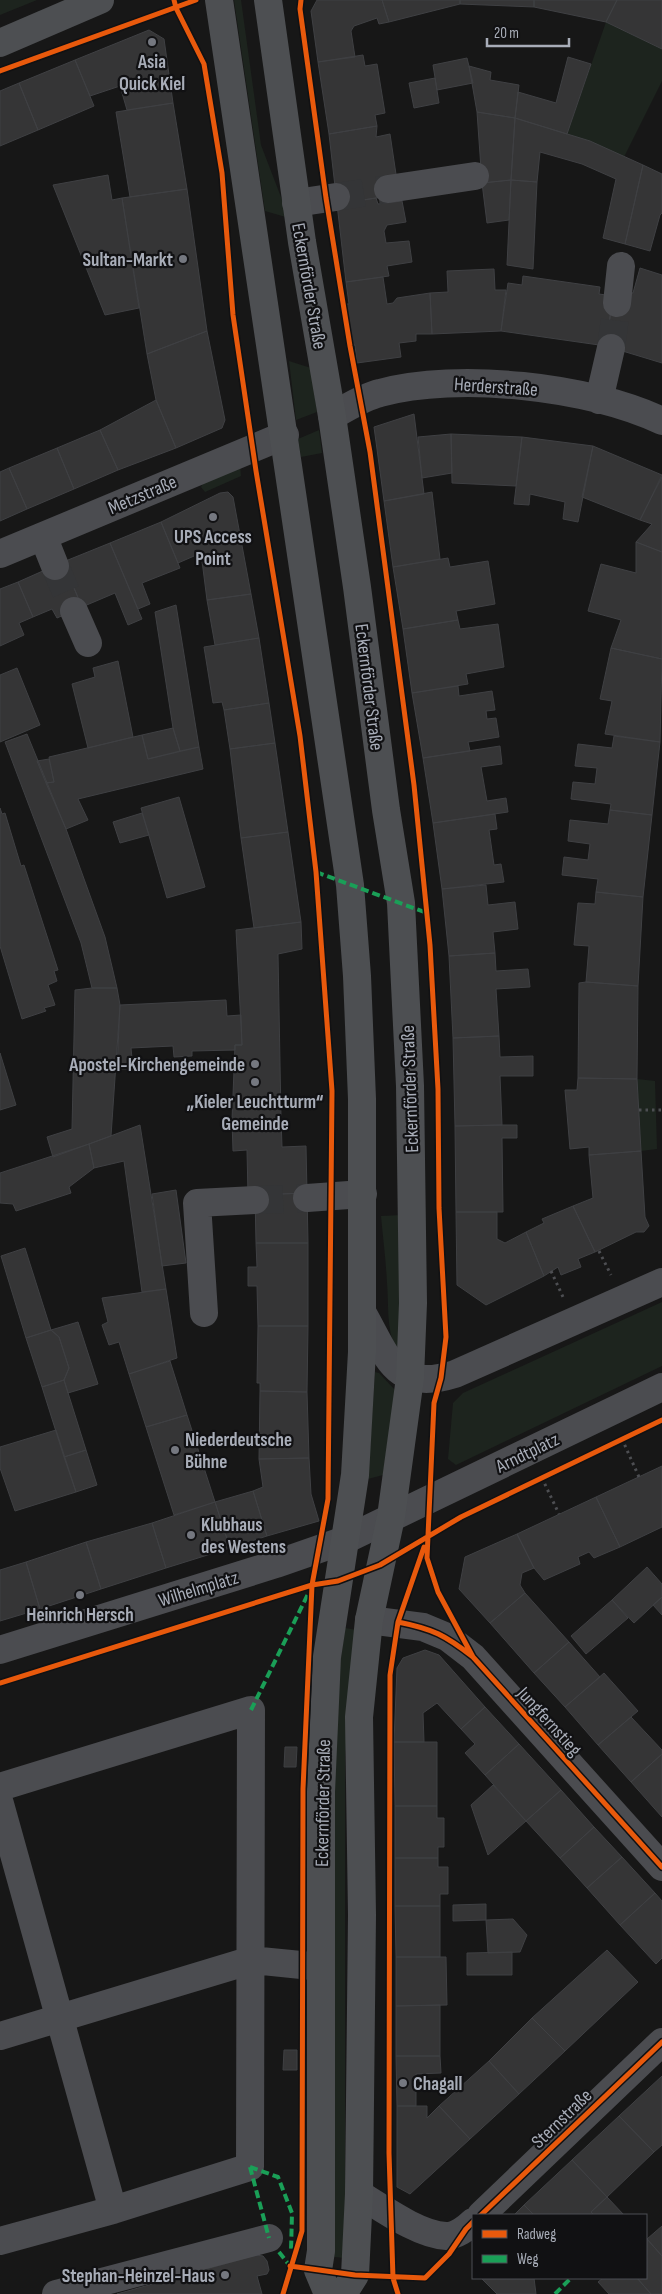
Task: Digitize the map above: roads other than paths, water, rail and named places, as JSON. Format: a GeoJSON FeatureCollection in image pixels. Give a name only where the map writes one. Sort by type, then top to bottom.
{"type":"FeatureCollection","features":[{"type":"Feature","properties":{"kind":"main road"},"geometry":{"type":"LineString","coordinates":[[0,42],[100,0]]}},
{"type":"Feature","properties":{"kind":"main road","name":"Eckernförder Straße"},"geometry":{"type":"LineString","coordinates":[[219,0],[285,435],[340,831],[350,885],[357,976],[363,1194],[362,1352],[355,1475],[327,1657],[321,1792],[321,2251],[318,2270],[328,2294]]}},
{"type":"Feature","properties":{"kind":"main road","name":"Eckernförder Straße"},"geometry":{"type":"LineString","coordinates":[[268,0],[296,202],[332,416],[401,903],[410,1086],[413,1302],[410,1378],[391,1517],[369,1620],[359,1717],[362,1914],[359,2194],[355,2275],[343,2294]]}},
{"type":"Feature","properties":{"kind":"street"},"geometry":{"type":"LineString","coordinates":[[388,189],[475,176]]}},
{"type":"Feature","properties":{"kind":"street"},"geometry":{"type":"LineString","coordinates":[[296,202],[336,197]]}},
{"type":"Feature","properties":{"kind":"street"},"geometry":{"type":"LineString","coordinates":[[617,303],[621,266]]}},
{"type":"Feature","properties":{"kind":"street"},"geometry":{"type":"LineString","coordinates":[[599,400],[611,348]]}},
{"type":"Feature","properties":{"kind":"street","name":"Herderstraße"},"geometry":{"type":"LineString","coordinates":[[332,416],[378,393],[441,383],[518,385],[583,395],[649,415],[662,421]]}},
{"type":"Feature","properties":{"kind":"street","name":"Metzstraße"},"geometry":{"type":"LineString","coordinates":[[0,554],[285,435]]}},
{"type":"Feature","properties":{"kind":"street"},"geometry":{"type":"LineString","coordinates":[[42,536],[55,566]]}},
{"type":"Feature","properties":{"kind":"street"},"geometry":{"type":"LineString","coordinates":[[74,611],[88,643]]}},
{"type":"Feature","properties":{"kind":"street"},"geometry":{"type":"LineString","coordinates":[[307,1198],[363,1194]]}},
{"type":"Feature","properties":{"kind":"street"},"geometry":{"type":"LineString","coordinates":[[204,1313],[197,1203],[255,1200]]}},
{"type":"Feature","properties":{"kind":"street"},"geometry":{"type":"LineString","coordinates":[[362,1312],[396,1369],[410,1378],[441,1378],[455,1374],[662,1282]]}},
{"type":"Feature","properties":{"kind":"street","name":"Arndtplatz"},"geometry":{"type":"LineString","coordinates":[[391,1517],[456,1488],[662,1387]]}},
{"type":"Feature","properties":{"kind":"street","name":"Wilhelmplatz"},"geometry":{"type":"LineString","coordinates":[[0,1650],[285,1561],[345,1540],[391,1517]]}},
{"type":"Feature","properties":{"kind":"street","name":"Jungfernstieg"},"geometry":{"type":"LineString","coordinates":[[369,1620],[398,1622],[423,1627],[447,1637],[473,1657],[662,1867]]}},
{"type":"Feature","properties":{"kind":"street"},"geometry":{"type":"LineString","coordinates":[[0,1787],[251,1710],[252,1960],[250,2167],[113,2210],[0,2241]]}},
{"type":"Feature","properties":{"kind":"street"},"geometry":{"type":"LineString","coordinates":[[0,1804],[113,2210]]}},
{"type":"Feature","properties":{"kind":"street"},"geometry":{"type":"LineString","coordinates":[[0,2036],[252,1960],[321,1967]]}},
{"type":"Feature","properties":{"kind":"street","name":"Sternstraße"},"geometry":{"type":"LineString","coordinates":[[481,2214],[662,2042]]}},
{"type":"Feature","properties":{"kind":"street","name":"Sternstraße"},"geometry":{"type":"LineString","coordinates":[[359,2194],[416,2228],[447,2236],[472,2223]]}},
{"type":"Feature","properties":{"kind":"street"},"geometry":{"type":"LineString","coordinates":[[56,2294],[269,2238]]}},
{"type":"Feature","properties":{"kind":"tunnel"},"geometry":{"type":"LineString","coordinates":[[336,197],[388,189]]}},
{"type":"Feature","properties":{"kind":"tunnel"},"geometry":{"type":"LineString","coordinates":[[611,348],[617,303]]}},
{"type":"Feature","properties":{"kind":"tunnel"},"geometry":{"type":"LineString","coordinates":[[55,566],[74,611]]}},
{"type":"Feature","properties":{"kind":"tunnel"},"geometry":{"type":"LineString","coordinates":[[255,1200],[307,1198]]}},
{"type":"Feature","properties":{"kind":"place","name":"Asia Quick Kiel"},"geometry":{"type":"Point","coordinates":[152,42]}},
{"type":"Feature","properties":{"kind":"place","name":"Sultan-Markt"},"geometry":{"type":"Point","coordinates":[183,259]}},
{"type":"Feature","properties":{"kind":"place","name":"UPS Access Point"},"geometry":{"type":"Point","coordinates":[213,517]}},
{"type":"Feature","properties":{"kind":"place","name":"Apostel-Kirchengemeinde"},"geometry":{"type":"Point","coordinates":[255,1064]}},
{"type":"Feature","properties":{"kind":"place","name":"„Kieler Leuchtturm“ Gemeinde"},"geometry":{"type":"Point","coordinates":[255,1082]}},
{"type":"Feature","properties":{"kind":"place","name":"Niederdeutsche Bühne"},"geometry":{"type":"Point","coordinates":[175,1450]}},
{"type":"Feature","properties":{"kind":"place","name":"Klubhaus des Westens"},"geometry":{"type":"Point","coordinates":[191,1535]}},
{"type":"Feature","properties":{"kind":"place","name":"Heinrich Hersch"},"geometry":{"type":"Point","coordinates":[80,1595]}},
{"type":"Feature","properties":{"kind":"place","name":"Chagall"},"geometry":{"type":"Point","coordinates":[403,2083]}},
{"type":"Feature","properties":{"kind":"place","name":"Stephan-Heinzel-Haus"},"geometry":{"type":"Point","coordinates":[225,2275]}}]}
